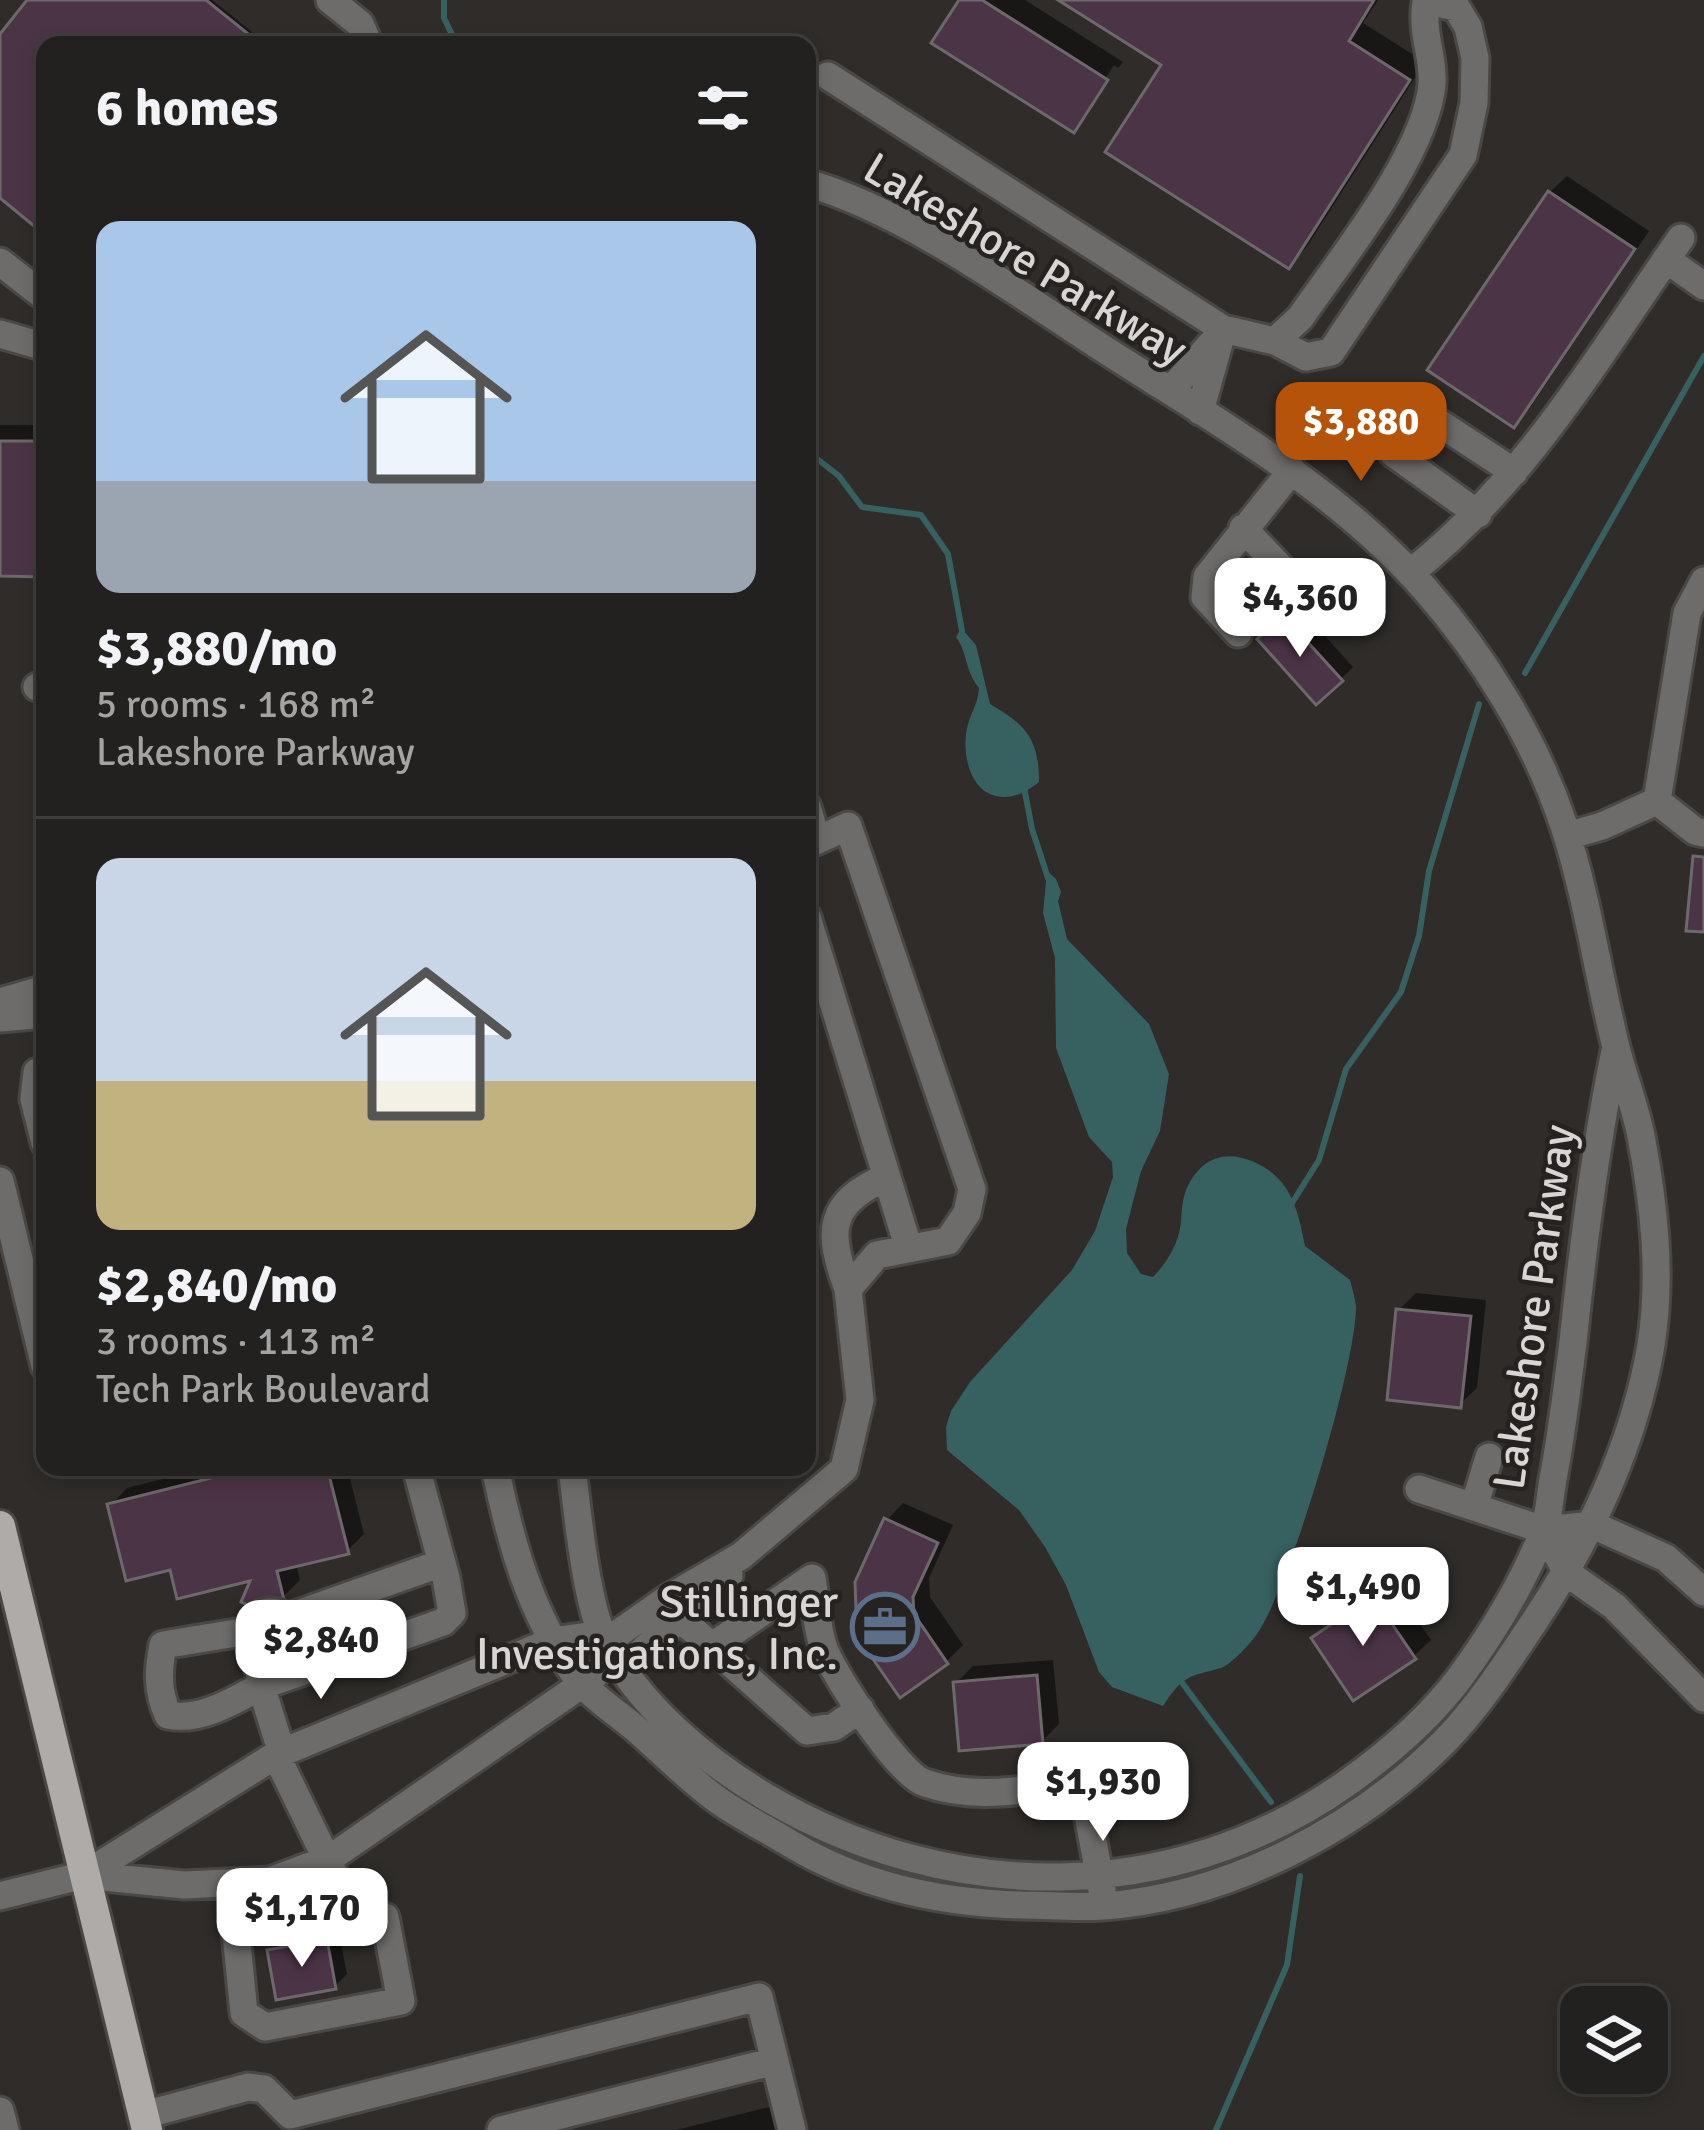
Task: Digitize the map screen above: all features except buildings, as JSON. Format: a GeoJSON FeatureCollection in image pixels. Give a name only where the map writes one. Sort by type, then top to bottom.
{"type":"FeatureCollection","features":[{"type":"Feature","properties":{"kind":"main road"},"geometry":{"type":"LineString","coordinates":[[0,1526],[146,2122]]}},
{"type":"Feature","properties":{"kind":"street"},"geometry":{"type":"LineString","coordinates":[[330,0],[360,24],[365,36]]}},
{"type":"Feature","properties":{"kind":"street"},"geometry":{"type":"LineString","coordinates":[[828,76],[1223,329],[1275,341],[1306,357],[1331,352],[1462,155],[1474,103],[1475,58],[1468,27],[1456,7],[1426,0],[1422,26],[1432,83],[1412,147],[1300,318],[1275,341]]}},
{"type":"Feature","properties":{"kind":"street","name":"Lakeshore Parkway"},"geometry":{"type":"LineString","coordinates":[[497,1476],[510,1541],[553,1641],[582,1684],[716,1799],[807,1854],[871,1884],[988,1904],[1104,1906],[1180,1893],[1252,1869],[1321,1835],[1395,1787],[1449,1737],[1485,1695],[1567,1573],[1593,1525],[1651,1346],[1657,1250],[1641,1131],[1616,1047],[1567,836],[1534,754],[1505,699],[1428,591],[1311,482],[914,230],[816,187]]}},
{"type":"Feature","properties":{"kind":"street"},"geometry":{"type":"LineString","coordinates":[[1410,573],[1458,536],[1514,472],[1674,249],[1704,286]]}},
{"type":"Feature","properties":{"kind":"street"},"geometry":{"type":"LineString","coordinates":[[0,262],[36,290]]}},
{"type":"Feature","properties":{"kind":"street"},"geometry":{"type":"LineString","coordinates":[[1170,392],[1223,329]]}},
{"type":"Feature","properties":{"kind":"street"},"geometry":{"type":"LineString","coordinates":[[1200,411],[1223,329]]}},
{"type":"Feature","properties":{"kind":"street"},"geometry":{"type":"LineString","coordinates":[[0,334],[36,344]]}},
{"type":"Feature","properties":{"kind":"street"},"geometry":{"type":"LineString","coordinates":[[1478,514],[1394,453],[1421,411],[1514,472]]}},
{"type":"Feature","properties":{"kind":"street"},"geometry":{"type":"LineString","coordinates":[[1238,633],[1205,597],[1207,577],[1292,470]]}},
{"type":"Feature","properties":{"kind":"street"},"geometry":{"type":"LineString","coordinates":[[1243,528],[1299,587]]}},
{"type":"Feature","properties":{"kind":"street"},"geometry":{"type":"LineString","coordinates":[[1657,801],[1694,639],[1687,613],[1704,581]]}},
{"type":"Feature","properties":{"kind":"street"},"geometry":{"type":"LineString","coordinates":[[1567,836],[1657,801]]}},
{"type":"Feature","properties":{"kind":"street"},"geometry":{"type":"LineString","coordinates":[[1657,801],[1704,833]]}},
{"type":"Feature","properties":{"kind":"street"},"geometry":{"type":"LineString","coordinates":[[816,841],[848,826],[972,1189],[967,1213],[947,1241],[878,1255],[848,1289]]}},
{"type":"Feature","properties":{"kind":"street"},"geometry":{"type":"LineString","coordinates":[[816,946],[908,1246]]}},
{"type":"Feature","properties":{"kind":"street"},"geometry":{"type":"LineString","coordinates":[[0,1002],[36,992]]}},
{"type":"Feature","properties":{"kind":"street"},"geometry":{"type":"LineString","coordinates":[[0,1018],[36,1015]]}},
{"type":"Feature","properties":{"kind":"street","name":"Lakeshore Parkway"},"geometry":{"type":"LineString","coordinates":[[573,1476],[580,1529],[612,1651],[658,1710],[722,1771],[811,1823],[875,1850],[990,1875],[1100,1876],[1173,1864],[1239,1844],[1301,1815],[1377,1761],[1423,1720],[1490,1633],[1544,1530],[1564,1419],[1598,1133],[1616,1047]]}},
{"type":"Feature","properties":{"kind":"street"},"geometry":{"type":"LineString","coordinates":[[85,1875],[184,1885],[270,1881],[329,1859],[582,1684],[667,1599],[741,1556],[844,1469],[860,1400],[848,1289],[834,1252],[833,1227],[844,1203],[887,1177]]}},
{"type":"Feature","properties":{"kind":"street"},"geometry":{"type":"LineString","coordinates":[[0,1181],[36,1329]]}},
{"type":"Feature","properties":{"kind":"street"},"geometry":{"type":"LineString","coordinates":[[1474,1507],[1489,1457]]}},
{"type":"Feature","properties":{"kind":"street"},"geometry":{"type":"LineString","coordinates":[[264,1662],[443,1622],[452,1613],[418,1476]]}},
{"type":"Feature","properties":{"kind":"street"},"geometry":{"type":"LineString","coordinates":[[1419,1489],[1544,1530],[1593,1525],[1666,1558],[1704,1592]]}},
{"type":"Feature","properties":{"kind":"street"},"geometry":{"type":"LineString","coordinates":[[1544,1530],[1567,1573],[1614,1606],[1704,1698]]}},
{"type":"Feature","properties":{"kind":"street"},"geometry":{"type":"LineString","coordinates":[[0,1896],[85,1875],[279,1754],[553,1641],[612,1651],[682,1620],[725,1580],[741,1556]]}},
{"type":"Feature","properties":{"kind":"street"},"geometry":{"type":"LineString","coordinates":[[231,1882],[244,2013],[256,2025],[401,2001],[385,1917],[351,1910],[279,1754],[254,1620],[266,1613],[286,1618],[442,1563]]}},
{"type":"Feature","properties":{"kind":"street"},"geometry":{"type":"LineString","coordinates":[[714,1646],[812,1578],[824,1648],[887,1747],[920,1783],[986,1794],[1082,1782],[1104,1906]]}},
{"type":"Feature","properties":{"kind":"street"},"geometry":{"type":"LineString","coordinates":[[264,1662],[294,1639],[286,1618]]}},
{"type":"Feature","properties":{"kind":"street"},"geometry":{"type":"LineString","coordinates":[[682,1620],[807,1731],[834,1727],[860,1709]]}},
{"type":"Feature","properties":{"kind":"street"},"geometry":{"type":"LineString","coordinates":[[146,2122],[248,2087],[264,2089],[292,2122],[759,1997],[791,2130]]}},
{"type":"Feature","properties":{"kind":"street"},"geometry":{"type":"LineString","coordinates":[[501,2130],[775,2062]]}},
{"type":"Feature","properties":{"kind":"street"},"geometry":{"type":"LineString","coordinates":[[0,2111],[5,2130]]}},
{"type":"Feature","properties":{"kind":"water"},"geometry":{"type":"Polygon","coordinates":[[[961,628],[976,645],[990,704],[1013,719],[1033,744],[1039,782],[1019,794],[1002,797],[986,792],[969,767],[966,734],[979,688],[956,637],[961,628]]]}},
{"type":"Feature","properties":{"kind":"water"},"geometry":{"type":"Polygon","coordinates":[[[1047,871],[1061,892],[1058,901],[1067,939],[1149,1024],[1169,1074],[1160,1131],[1141,1171],[1126,1229],[1127,1253],[1141,1274],[1153,1277],[1171,1253],[1180,1231],[1186,1190],[1198,1171],[1213,1160],[1232,1156],[1267,1169],[1285,1186],[1305,1246],[1350,1280],[1356,1306],[1333,1425],[1268,1614],[1234,1660],[1188,1678],[1163,1706],[1112,1687],[1099,1672],[1066,1585],[1045,1547],[1019,1510],[947,1450],[951,1411],[970,1382],[1072,1270],[1095,1231],[1113,1177],[1112,1162],[1089,1137],[1056,1048],[1055,958],[1043,913],[1047,871]]]}},
{"type":"Feature","properties":{"kind":"waterway"},"geometry":{"type":"LineString","coordinates":[[444,0],[444,18],[453,36]]}},
{"type":"Feature","properties":{"kind":"waterway"},"geometry":{"type":"LineString","coordinates":[[1525,673],[1704,356]]}},
{"type":"Feature","properties":{"kind":"waterway"},"geometry":{"type":"LineString","coordinates":[[816,458],[839,476],[862,507],[921,515],[948,554],[962,631]]}},
{"type":"Feature","properties":{"kind":"waterway"},"geometry":{"type":"LineString","coordinates":[[1292,1203],[1319,1160],[1346,1069],[1401,992],[1419,936],[1429,871],[1479,704]]}},
{"type":"Feature","properties":{"kind":"waterway"},"geometry":{"type":"LineString","coordinates":[[1024,787],[1048,878]]}},
{"type":"Feature","properties":{"kind":"waterway"},"geometry":{"type":"LineString","coordinates":[[1180,1680],[1271,1802]]}},
{"type":"Feature","properties":{"kind":"waterway"},"geometry":{"type":"LineString","coordinates":[[1216,2130],[1287,1965],[1300,1876]]}},
{"type":"Feature","properties":{"kind":"place","name":"Stillinger Investigations, Inc."},"geometry":{"type":"Point","coordinates":[885,1627]}}]}
